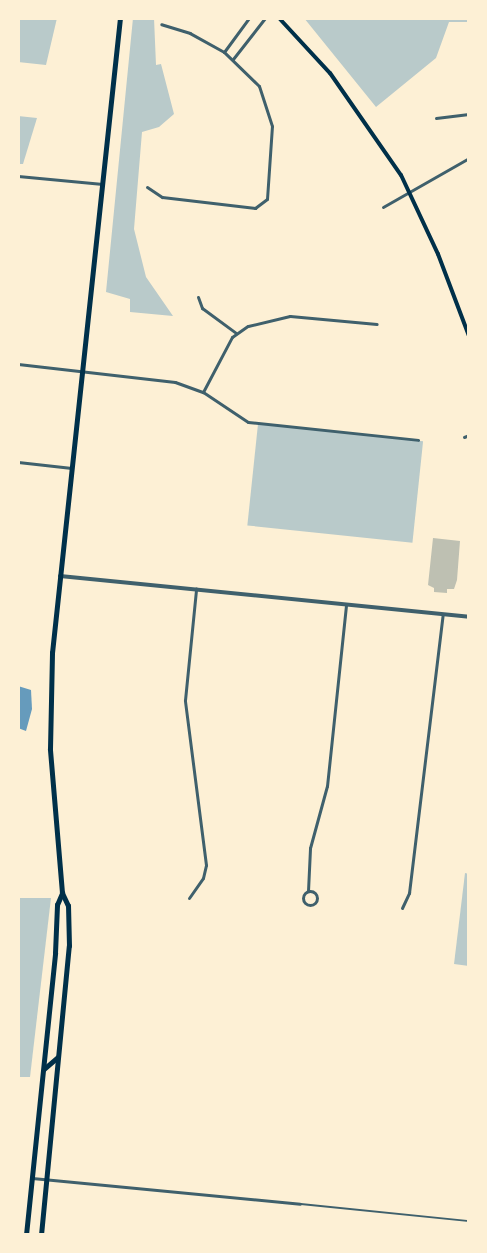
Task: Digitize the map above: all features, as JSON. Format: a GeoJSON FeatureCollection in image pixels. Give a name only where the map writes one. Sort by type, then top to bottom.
{"type":"FeatureCollection","features":[{"type":"Feature","properties":{"kind":"main road"},"geometry":{"type":"LineString","coordinates":[[41,1235],[69,946],[68,906],[62,893],[49,703],[81,372],[120,18]]}},
{"type":"Feature","properties":{"kind":"main road"},"geometry":{"type":"LineString","coordinates":[[279,18],[330,73],[411,193],[469,336]]}},
{"type":"Feature","properties":{"kind":"main road"},"geometry":{"type":"LineString","coordinates":[[26,1235],[44,1069],[57,905],[62,893]]}},
{"type":"Feature","properties":{"kind":"main road"},"geometry":{"type":"LineString","coordinates":[[44,1069],[58,1057]]}},
{"type":"Feature","properties":{"kind":"street"},"geometry":{"type":"LineString","coordinates":[[224,52],[249,18]]}},
{"type":"Feature","properties":{"kind":"street"},"geometry":{"type":"LineString","coordinates":[[233,58],[265,18]]}},
{"type":"Feature","properties":{"kind":"street"},"geometry":{"type":"LineString","coordinates":[[147,187],[162,197],[255,208],[265,204],[272,135],[269,110],[255,80],[233,58],[190,33],[160,24]]}},
{"type":"Feature","properties":{"kind":"street"},"geometry":{"type":"LineString","coordinates":[[436,118],[469,113],[469,104]]}},
{"type":"Feature","properties":{"kind":"street"},"geometry":{"type":"LineString","coordinates":[[383,207],[469,158]]}},
{"type":"Feature","properties":{"kind":"street"},"geometry":{"type":"LineString","coordinates":[[18,176],[103,184]]}},
{"type":"Feature","properties":{"kind":"street"},"geometry":{"type":"LineString","coordinates":[[198,297],[202,309],[236,333]]}},
{"type":"Feature","properties":{"kind":"street"},"geometry":{"type":"LineString","coordinates":[[202,392],[236,333],[257,323],[290,316],[377,324]]}},
{"type":"Feature","properties":{"kind":"street"},"geometry":{"type":"LineString","coordinates":[[18,364],[175,382],[202,392],[248,422],[418,440]]}},
{"type":"Feature","properties":{"kind":"street"},"geometry":{"type":"LineString","coordinates":[[464,437],[469,435]]}},
{"type":"Feature","properties":{"kind":"street"},"geometry":{"type":"LineString","coordinates":[[18,462],[72,468]]}},
{"type":"Feature","properties":{"kind":"street"},"geometry":{"type":"LineString","coordinates":[[60,576],[469,617]]}},
{"type":"Feature","properties":{"kind":"street"},"geometry":{"type":"LineString","coordinates":[[189,898],[203,878],[206,864],[185,700],[195,590]]}},
{"type":"Feature","properties":{"kind":"street"},"geometry":{"type":"LineString","coordinates":[[308,891],[317,896],[311,905],[303,899],[308,891],[310,848],[327,786],[346,604]]}},
{"type":"Feature","properties":{"kind":"street"},"geometry":{"type":"LineString","coordinates":[[402,908],[409,893],[443,614]]}},
{"type":"Feature","properties":{"kind":"street"},"geometry":{"type":"LineString","coordinates":[[32,1178],[300,1204]]}},
{"type":"Feature","properties":{"kind":"lane"},"geometry":{"type":"LineString","coordinates":[[300,1204],[469,1221]]}},
{"type":"Feature","properties":{"kind":"shaded area"},"geometry":{"type":"Polygon","coordinates":[[[18,18],[57,18],[46,65],[18,62],[18,18]]]}},
{"type":"Feature","properties":{"kind":"shaded area"},"geometry":{"type":"Polygon","coordinates":[[[133,18],[154,18],[156,65],[161,64],[174,114],[159,127],[142,132],[134,229],[146,277],[173,316],[130,312],[130,299],[106,292],[133,18]]]}},
{"type":"Feature","properties":{"kind":"shaded area"},"geometry":{"type":"Polygon","coordinates":[[[304,18],[469,18],[469,22],[449,22],[436,58],[376,107],[304,18]]]}},
{"type":"Feature","properties":{"kind":"shaded area"},"geometry":{"type":"Polygon","coordinates":[[[18,116],[37,118],[23,164],[18,164],[18,116]]]}},
{"type":"Feature","properties":{"kind":"shaded area"},"geometry":{"type":"Polygon","coordinates":[[[258,424],[423,441],[412,543],[247,525],[258,424]]]}},
{"type":"Feature","properties":{"kind":"shaded area"},"geometry":{"type":"Polygon","coordinates":[[[465,873],[469,874],[469,966],[454,964],[465,873]]]}},
{"type":"Feature","properties":{"kind":"shaded area"},"geometry":{"type":"Polygon","coordinates":[[[18,898],[51,898],[30,1077],[18,1077],[18,898]]]}},
{"type":"Feature","properties":{"kind":"water"},"geometry":{"type":"Polygon","coordinates":[[[18,686],[31,690],[32,709],[26,731],[18,728],[18,686]]]}},
{"type":"Feature","properties":{"kind":"building"},"geometry":{"type":"Polygon","coordinates":[[[433,538],[460,541],[457,580],[454,589],[447,589],[447,593],[434,592],[434,588],[428,585],[433,538]]]}}]}
